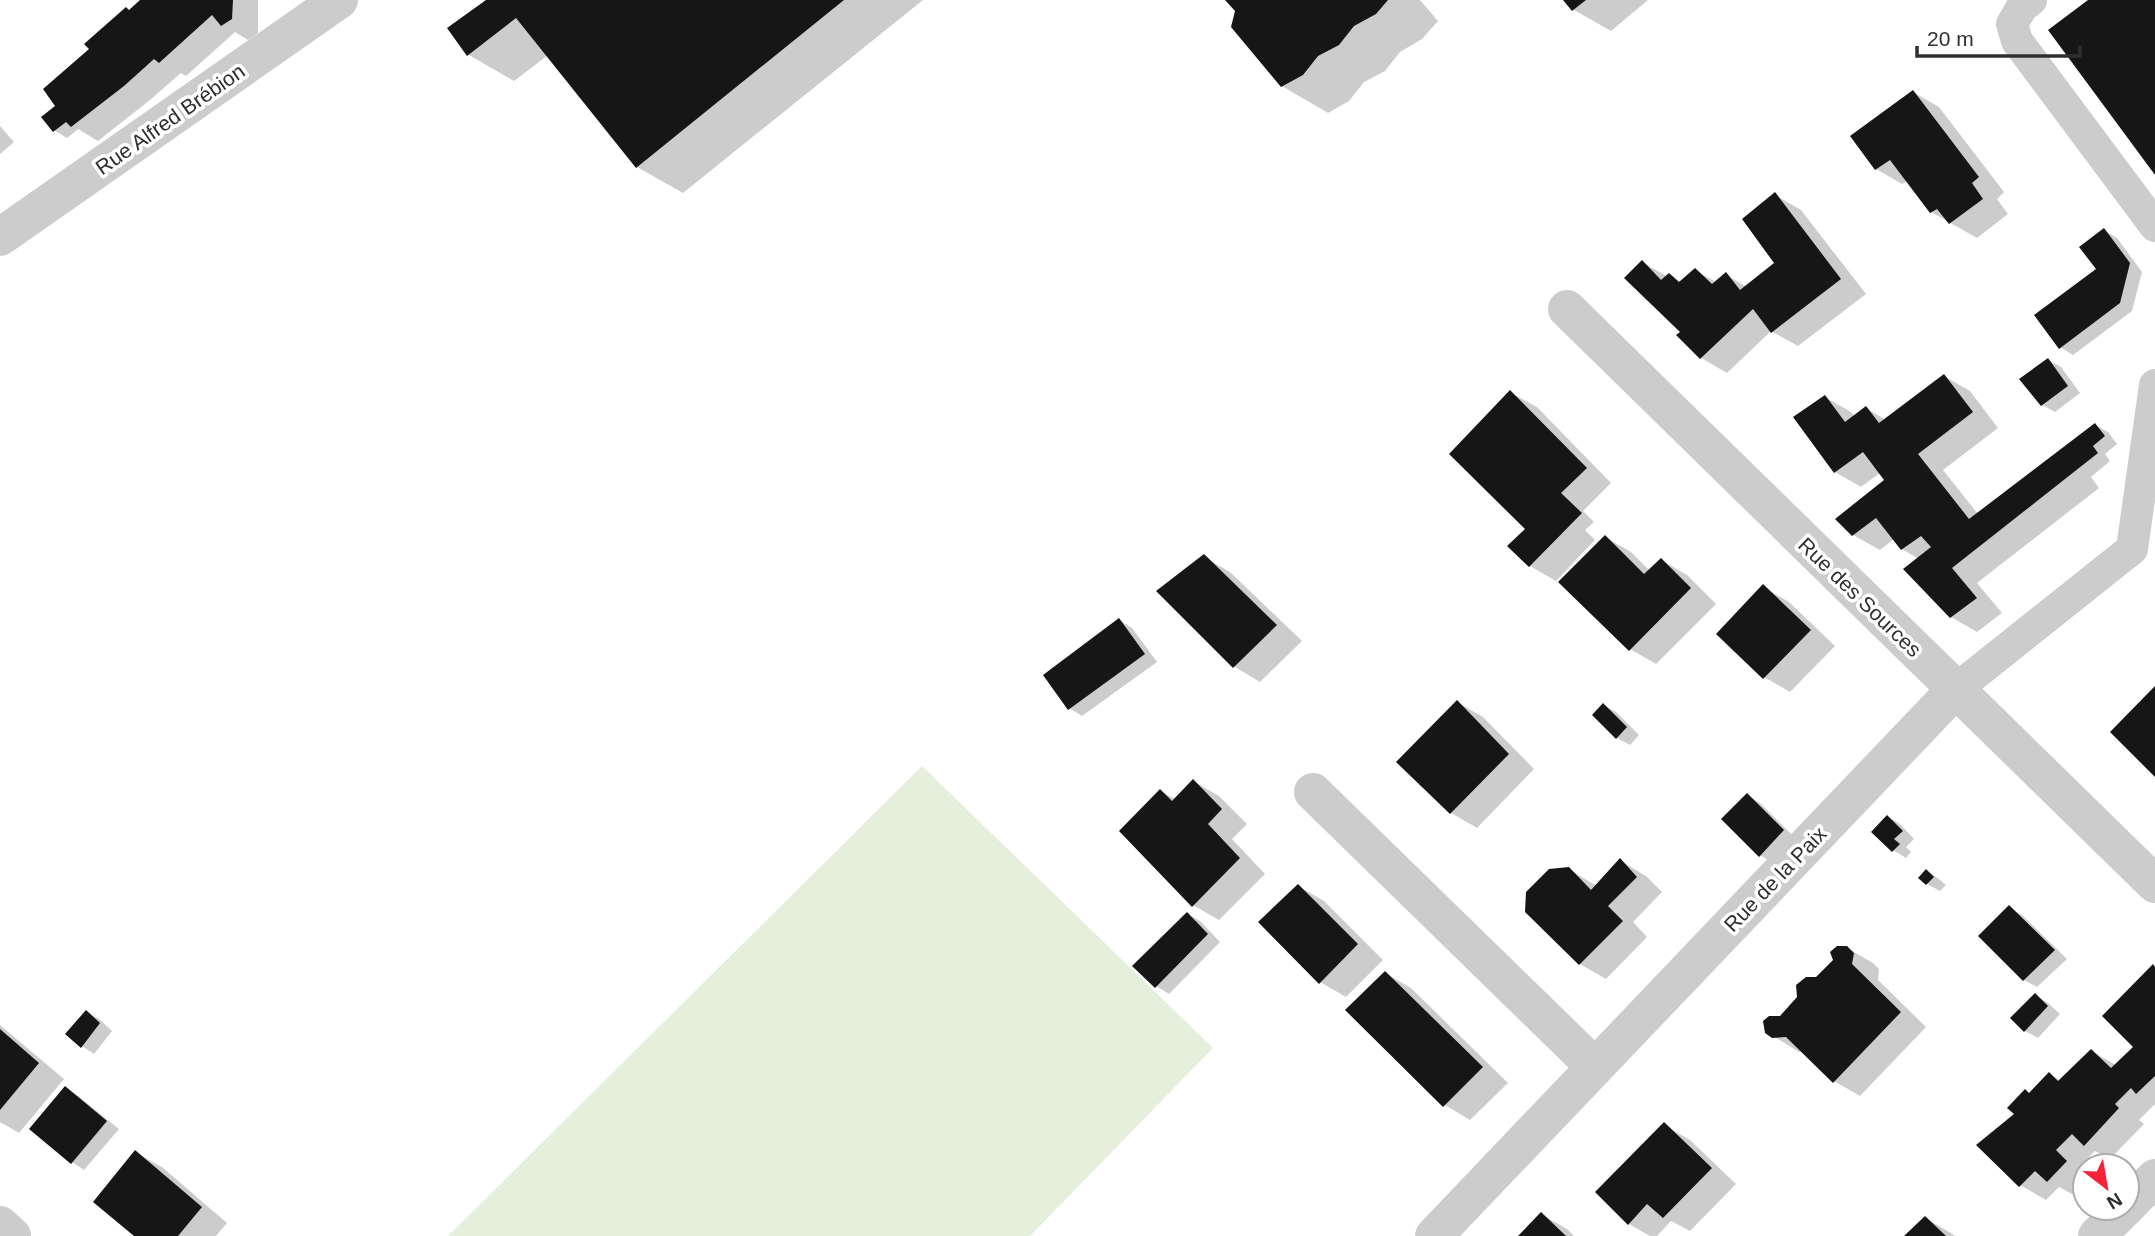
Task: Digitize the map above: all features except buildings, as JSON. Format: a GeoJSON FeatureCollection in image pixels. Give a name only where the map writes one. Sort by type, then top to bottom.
{"type":"FeatureCollection","features":[{"type":"Feature","properties":{"kind":"street","name":"Rue Alfred Brébion"},"geometry":{"type":"LineString","coordinates":[[0,237],[319,5]]}},
{"type":"Feature","properties":{"kind":"street","name":"Rue des Sources"},"geometry":{"type":"LineString","coordinates":[[1567,309],[2155,884]]}},
{"type":"Feature","properties":{"kind":"street","name":"Rue de la Paix"},"geometry":{"type":"LineString","coordinates":[[1434,1236],[1955,690]]}},
{"type":"Feature","properties":{"kind":"street"},"geometry":{"type":"LineString","coordinates":[[1313,792],[1595,1067]]}},
{"type":"Feature","properties":{"kind":"street"},"geometry":{"type":"LineString","coordinates":[[2141,1192],[2155,1178]]}},
{"type":"Feature","properties":{"kind":"street"},"geometry":{"type":"LineString","coordinates":[[2097,1236],[2111,1222]]}},
{"type":"Feature","properties":{"kind":"street"},"geometry":{"type":"LineString","coordinates":[[0,1226],[12,1236]]}},
{"type":"Feature","properties":{"kind":"lane"},"geometry":{"type":"LineString","coordinates":[[2032,0],[2022,7],[2011,24],[2017,41],[2155,226]]}},
{"type":"Feature","properties":{"kind":"lane"},"geometry":{"type":"LineString","coordinates":[[1955,690],[2143,546],[2155,385]]}},
{"type":"Feature","properties":{"kind":"green space"},"geometry":{"type":"Polygon","coordinates":[[[922,766],[1213,1048],[1030,1236],[448,1236],[922,766]]]}}]}
